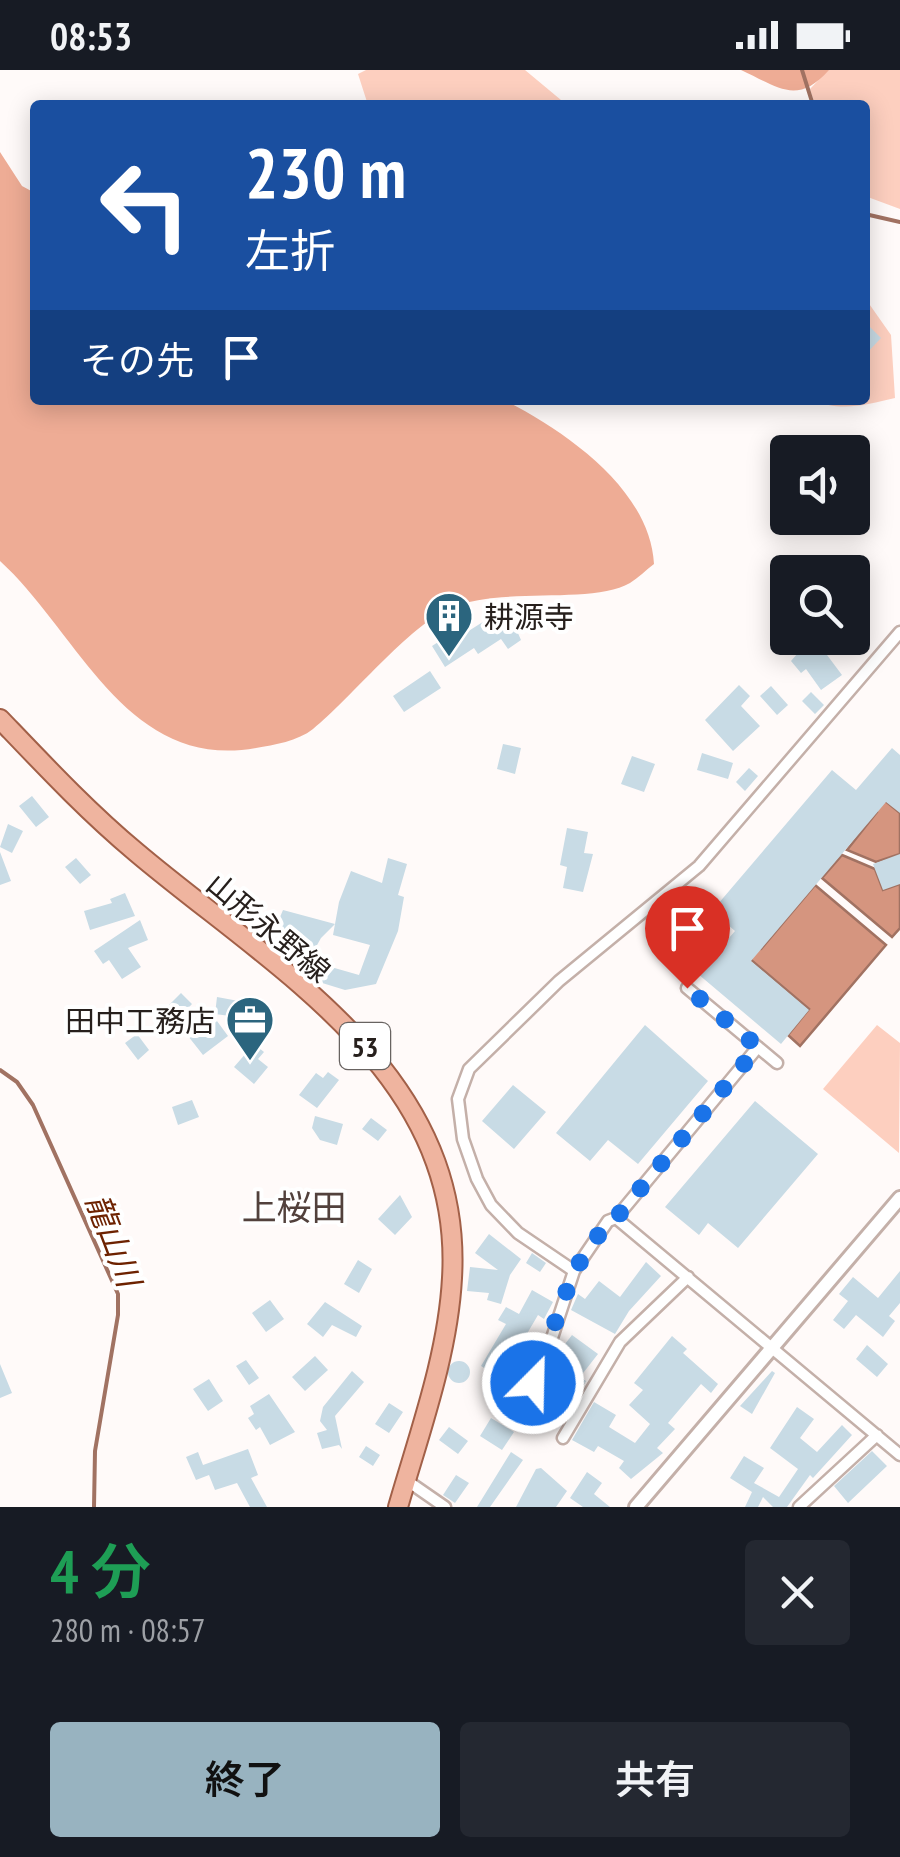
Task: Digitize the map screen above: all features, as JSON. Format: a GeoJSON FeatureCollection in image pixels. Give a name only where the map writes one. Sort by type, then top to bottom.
{"type":"FeatureCollection","features":[{"type":"Feature","properties":{"kind":"main road","name":"山形永野線"},"geometry":{"type":"LineString","coordinates":[[0,719],[134,851],[282,970],[364,1046],[414,1109],[437,1162],[450,1220],[452,1279],[434,1380],[398,1507]]}},
{"type":"Feature","properties":{"kind":"street"},"geometry":{"type":"LineString","coordinates":[[574,1271],[518,1233],[491,1205],[477,1180],[463,1139],[458,1099],[469,1069],[559,981],[699,866],[900,632]]}},
{"type":"Feature","properties":{"kind":"street"},"geometry":{"type":"LineString","coordinates":[[687,988],[777,1063]]}},
{"type":"Feature","properties":{"kind":"street"},"geometry":{"type":"LineString","coordinates":[[517,1418],[549,1347],[574,1271],[608,1221],[616,1218],[758,1047]]}},
{"type":"Feature","properties":{"kind":"street"},"geometry":{"type":"LineString","coordinates":[[636,1507],[900,1198]]}},
{"type":"Feature","properties":{"kind":"street"},"geometry":{"type":"LineString","coordinates":[[616,1218],[900,1455]]}},
{"type":"Feature","properties":{"kind":"street"},"geometry":{"type":"LineString","coordinates":[[562,1438],[620,1342],[688,1278]]}},
{"type":"Feature","properties":{"kind":"street"},"geometry":{"type":"LineString","coordinates":[[799,1507],[877,1436]]}},
{"type":"Feature","properties":{"kind":"street"},"geometry":{"type":"LineString","coordinates":[[406,1480],[445,1507]]}},
{"type":"Feature","properties":{"kind":"shaded area"},"geometry":{"type":"Polygon","coordinates":[[[366,70],[525,70],[561,100],[366,100],[358,74],[366,70]]]}},
{"type":"Feature","properties":{"kind":"shaded area"},"geometry":{"type":"Polygon","coordinates":[[[741,70],[829,70],[807,88],[787,90],[741,70]]]}},
{"type":"Feature","properties":{"kind":"shaded area"},"geometry":{"type":"Polygon","coordinates":[[[828,70],[900,70],[900,209],[870,198],[870,100],[813,100],[810,89],[828,70]]]}},
{"type":"Feature","properties":{"kind":"shaded area"},"geometry":{"type":"Polygon","coordinates":[[[0,152],[22,186],[30,190],[30,405],[513,405],[577,446],[621,487],[649,537],[654,564],[630,583],[614,589],[495,598],[450,608],[398,646],[328,716],[300,737],[256,748],[211,750],[172,739],[139,718],[109,690],[0,561],[0,152]]]}},
{"type":"Feature","properties":{"kind":"shaded area"},"geometry":{"type":"Polygon","coordinates":[[[870,305],[891,335],[895,398],[870,404],[870,305]]]}},
{"type":"Feature","properties":{"kind":"shaded area"},"geometry":{"type":"Polygon","coordinates":[[[872,790],[900,813],[900,854],[876,862],[847,850],[877,812],[872,790]]]}},
{"type":"Feature","properties":{"kind":"shaded area"},"geometry":{"type":"Polygon","coordinates":[[[842,855],[875,869],[883,890],[900,884],[900,928],[892,937],[822,878],[842,855]]]}},
{"type":"Feature","properties":{"kind":"shaded area"},"geometry":{"type":"Polygon","coordinates":[[[815,885],[886,945],[800,1046],[788,1035],[809,1009],[737,948],[761,949],[815,885]]]}},
{"type":"Feature","properties":{"kind":"shaded area"},"geometry":{"type":"Polygon","coordinates":[[[877,1025],[900,1043],[899,1153],[823,1089],[877,1025]]]}},
{"type":"Feature","properties":{"kind":"building"},"geometry":{"type":"Polygon","coordinates":[[[870,327],[881,338],[870,350],[870,327]]]}},
{"type":"Feature","properties":{"kind":"building","name":"耕源寺"},"geometry":{"type":"Polygon","coordinates":[[[497,613],[500,618],[509,613],[521,640],[508,649],[501,639],[478,654],[474,648],[445,667],[432,646],[463,626],[467,632],[497,613]]]}},
{"type":"Feature","properties":{"kind":"building"},"geometry":{"type":"Polygon","coordinates":[[[796,655],[827,655],[842,675],[821,690],[806,669],[801,673],[791,661],[796,655]]]}},
{"type":"Feature","properties":{"kind":"building"},"geometry":{"type":"Polygon","coordinates":[[[430,671],[441,688],[404,712],[393,696],[430,671]]]}},
{"type":"Feature","properties":{"kind":"building"},"geometry":{"type":"Polygon","coordinates":[[[739,685],[750,696],[741,706],[760,726],[733,751],[705,720],[739,685]]]}},
{"type":"Feature","properties":{"kind":"building"},"geometry":{"type":"Polygon","coordinates":[[[771,686],[788,705],[777,715],[760,696],[771,686]]]}},
{"type":"Feature","properties":{"kind":"building"},"geometry":{"type":"Polygon","coordinates":[[[811,692],[824,705],[815,714],[802,701],[811,692]]]}},
{"type":"Feature","properties":{"kind":"building"},"geometry":{"type":"Polygon","coordinates":[[[503,744],[521,748],[515,774],[497,769],[503,744]]]}},
{"type":"Feature","properties":{"kind":"building"},"geometry":{"type":"Polygon","coordinates":[[[892,748],[900,755],[900,813],[886,802],[751,961],[809,1010],[781,1044],[698,974],[735,931],[712,911],[832,770],[856,790],[892,748]]]}},
{"type":"Feature","properties":{"kind":"building"},"geometry":{"type":"Polygon","coordinates":[[[702,753],[733,763],[728,779],[697,770],[702,753]]]}},
{"type":"Feature","properties":{"kind":"building"},"geometry":{"type":"Polygon","coordinates":[[[632,756],[655,764],[644,792],[621,784],[632,756]]]}},
{"type":"Feature","properties":{"kind":"building"},"geometry":{"type":"Polygon","coordinates":[[[749,768],[758,776],[745,791],[736,782],[749,768]]]}},
{"type":"Feature","properties":{"kind":"building"},"geometry":{"type":"Polygon","coordinates":[[[32,796],[49,817],[36,827],[19,806],[32,796]]]}},
{"type":"Feature","properties":{"kind":"building"},"geometry":{"type":"Polygon","coordinates":[[[8,824],[23,831],[12,853],[0,847],[8,824]]]}},
{"type":"Feature","properties":{"kind":"building"},"geometry":{"type":"Polygon","coordinates":[[[567,828],[588,832],[584,853],[593,854],[583,892],[563,888],[567,867],[560,865],[567,828]]]}},
{"type":"Feature","properties":{"kind":"building"},"geometry":{"type":"Polygon","coordinates":[[[0,852],[11,881],[0,885],[0,852]]]}},
{"type":"Feature","properties":{"kind":"building"},"geometry":{"type":"Polygon","coordinates":[[[900,854],[900,884],[883,890],[873,864],[900,854]]]}},
{"type":"Feature","properties":{"kind":"building"},"geometry":{"type":"Polygon","coordinates":[[[76,858],[91,875],[80,884],[65,867],[76,858]]]}},
{"type":"Feature","properties":{"kind":"building"},"geometry":{"type":"Polygon","coordinates":[[[388,858],[407,864],[398,895],[404,897],[398,931],[376,984],[345,990],[319,982],[324,965],[359,975],[370,945],[333,935],[339,902],[351,871],[382,883],[388,858]]]}},
{"type":"Feature","properties":{"kind":"building"},"geometry":{"type":"Polygon","coordinates":[[[125,893],[135,916],[90,930],[84,911],[112,903],[110,899],[125,893]]]}},
{"type":"Feature","properties":{"kind":"building"},"geometry":{"type":"Polygon","coordinates":[[[283,910],[335,924],[321,938],[303,970],[296,964],[309,942],[275,929],[283,910]]]}},
{"type":"Feature","properties":{"kind":"building"},"geometry":{"type":"Polygon","coordinates":[[[140,920],[148,940],[128,948],[141,967],[122,979],[109,960],[103,964],[94,951],[140,920]]]}},
{"type":"Feature","properties":{"kind":"building"},"geometry":{"type":"Polygon","coordinates":[[[181,993],[192,1004],[175,1022],[163,1011],[181,993]]]}},
{"type":"Feature","properties":{"kind":"building"},"geometry":{"type":"Polygon","coordinates":[[[217,997],[270,1007],[268,1021],[215,1014],[217,997]]]}},
{"type":"Feature","properties":{"kind":"building"},"geometry":{"type":"Polygon","coordinates":[[[214,1017],[228,1036],[203,1055],[188,1036],[214,1017]]]}},
{"type":"Feature","properties":{"kind":"building"},"geometry":{"type":"Polygon","coordinates":[[[645,1025],[708,1081],[638,1164],[608,1140],[590,1161],[556,1133],[645,1025]]]}},
{"type":"Feature","properties":{"kind":"building"},"geometry":{"type":"Polygon","coordinates":[[[137,1034],[149,1050],[138,1060],[125,1043],[137,1034]]]}},
{"type":"Feature","properties":{"kind":"building","name":"田中工務店"},"geometry":{"type":"Polygon","coordinates":[[[254,1044],[264,1052],[258,1059],[268,1067],[254,1084],[234,1067],[254,1044]]]}},
{"type":"Feature","properties":{"kind":"building"},"geometry":{"type":"Polygon","coordinates":[[[328,1072],[339,1080],[317,1108],[299,1095],[316,1073],[323,1078],[328,1072]]]}},
{"type":"Feature","properties":{"kind":"building"},"geometry":{"type":"Polygon","coordinates":[[[513,1085],[546,1112],[514,1149],[482,1121],[513,1085]]]}},
{"type":"Feature","properties":{"kind":"building"},"geometry":{"type":"Polygon","coordinates":[[[192,1100],[199,1117],[178,1125],[172,1107],[192,1100]]]}},
{"type":"Feature","properties":{"kind":"building"},"geometry":{"type":"Polygon","coordinates":[[[755,1101],[818,1154],[738,1248],[708,1223],[699,1235],[665,1207],[755,1101]]]}},
{"type":"Feature","properties":{"kind":"building"},"geometry":{"type":"Polygon","coordinates":[[[315,1116],[343,1124],[337,1145],[320,1140],[312,1128],[315,1116]]]}},
{"type":"Feature","properties":{"kind":"building"},"geometry":{"type":"Polygon","coordinates":[[[371,1118],[387,1130],[378,1141],[362,1129],[371,1118]]]}},
{"type":"Feature","properties":{"kind":"building"},"geometry":{"type":"Polygon","coordinates":[[[400,1195],[412,1217],[395,1235],[378,1219],[400,1195]]]}},
{"type":"Feature","properties":{"kind":"building"},"geometry":{"type":"Polygon","coordinates":[[[489,1234],[521,1259],[510,1275],[501,1304],[487,1300],[489,1293],[467,1291],[470,1267],[498,1270],[475,1253],[489,1234]]]}},
{"type":"Feature","properties":{"kind":"building"},"geometry":{"type":"Polygon","coordinates":[[[532,1253],[546,1263],[540,1272],[526,1263],[532,1253]]]}},
{"type":"Feature","properties":{"kind":"building"},"geometry":{"type":"Polygon","coordinates":[[[358,1260],[372,1269],[359,1293],[344,1284],[358,1260]]]}},
{"type":"Feature","properties":{"kind":"building"},"geometry":{"type":"Polygon","coordinates":[[[646,1262],[661,1276],[629,1311],[615,1334],[571,1310],[578,1294],[585,1299],[599,1281],[620,1297],[646,1262]]]}},
{"type":"Feature","properties":{"kind":"building"},"geometry":{"type":"Polygon","coordinates":[[[900,1271],[900,1303],[889,1316],[895,1321],[883,1337],[856,1315],[844,1329],[833,1320],[848,1301],[839,1294],[853,1277],[878,1298],[900,1271]]]}},
{"type":"Feature","properties":{"kind":"building"},"geometry":{"type":"Polygon","coordinates":[[[532,1290],[553,1302],[544,1319],[538,1315],[501,1378],[481,1366],[506,1324],[498,1320],[506,1307],[519,1314],[532,1290]]]}},
{"type":"Feature","properties":{"kind":"building"},"geometry":{"type":"Polygon","coordinates":[[[270,1300],[284,1319],[266,1332],[252,1313],[270,1300]]]}},
{"type":"Feature","properties":{"kind":"building"},"geometry":{"type":"Polygon","coordinates":[[[325,1302],[362,1326],[356,1337],[332,1325],[323,1337],[307,1324],[325,1302]]]}},
{"type":"Feature","properties":{"kind":"building"},"geometry":{"type":"Polygon","coordinates":[[[572,1335],[598,1354],[580,1377],[586,1381],[560,1426],[532,1406],[540,1389],[549,1394],[571,1362],[558,1353],[572,1335]]]}},
{"type":"Feature","properties":{"kind":"building"},"geometry":{"type":"Polygon","coordinates":[[[672,1336],[687,1349],[683,1353],[718,1384],[711,1393],[701,1384],[668,1423],[675,1429],[657,1448],[663,1453],[631,1479],[619,1468],[624,1461],[598,1446],[594,1452],[572,1440],[594,1402],[616,1415],[609,1427],[635,1443],[650,1424],[629,1405],[643,1390],[634,1383],[672,1336]]]}},
{"type":"Feature","properties":{"kind":"building"},"geometry":{"type":"Polygon","coordinates":[[[867,1345],[888,1364],[877,1377],[856,1359],[867,1345]]]}},
{"type":"Feature","properties":{"kind":"building"},"geometry":{"type":"Polygon","coordinates":[[[315,1356],[328,1370],[305,1391],[292,1377],[315,1356]]]}},
{"type":"Feature","properties":{"kind":"building"},"geometry":{"type":"Polygon","coordinates":[[[246,1360],[259,1378],[249,1385],[236,1366],[246,1360]]]}},
{"type":"Feature","properties":{"kind":"building"},"geometry":{"type":"Polygon","coordinates":[[[459,1361],[467,1364],[467,1380],[459,1383],[451,1380],[448,1372],[451,1364],[459,1361]]]}},
{"type":"Feature","properties":{"kind":"building"},"geometry":{"type":"Polygon","coordinates":[[[0,1364],[12,1393],[0,1398],[0,1364]]]}},
{"type":"Feature","properties":{"kind":"building"},"geometry":{"type":"Polygon","coordinates":[[[352,1371],[364,1382],[335,1416],[342,1449],[339,1445],[322,1449],[317,1433],[327,1430],[320,1421],[323,1407],[352,1371]]]}},
{"type":"Feature","properties":{"kind":"building"},"geometry":{"type":"Polygon","coordinates":[[[772,1371],[775,1373],[752,1414],[740,1406],[772,1371]]]}},
{"type":"Feature","properties":{"kind":"building"},"geometry":{"type":"Polygon","coordinates":[[[492,1377],[504,1385],[495,1401],[483,1394],[492,1377]]]}},
{"type":"Feature","properties":{"kind":"building"},"geometry":{"type":"Polygon","coordinates":[[[209,1379],[223,1401],[208,1411],[193,1389],[209,1379]]]}},
{"type":"Feature","properties":{"kind":"building"},"geometry":{"type":"Polygon","coordinates":[[[269,1394],[295,1432],[270,1445],[260,1427],[256,1430],[248,1418],[254,1414],[250,1406],[269,1394]]]}},
{"type":"Feature","properties":{"kind":"building"},"geometry":{"type":"Polygon","coordinates":[[[389,1403],[403,1412],[389,1433],[375,1424],[389,1403]]]}},
{"type":"Feature","properties":{"kind":"building"},"geometry":{"type":"Polygon","coordinates":[[[797,1407],[814,1419],[800,1438],[817,1452],[842,1425],[852,1435],[813,1478],[810,1475],[787,1507],[773,1507],[763,1497],[758,1507],[745,1507],[752,1492],[730,1478],[744,1456],[764,1468],[754,1483],[779,1497],[798,1469],[770,1448],[797,1407]]]}},
{"type":"Feature","properties":{"kind":"building"},"geometry":{"type":"Polygon","coordinates":[[[491,1418],[514,1432],[502,1450],[480,1436],[491,1418]]]}},
{"type":"Feature","properties":{"kind":"building"},"geometry":{"type":"Polygon","coordinates":[[[449,1427],[468,1441],[458,1454],[439,1440],[449,1427]]]}},
{"type":"Feature","properties":{"kind":"building"},"geometry":{"type":"Polygon","coordinates":[[[366,1446],[380,1455],[373,1466],[359,1457],[366,1446]]]}},
{"type":"Feature","properties":{"kind":"building"},"geometry":{"type":"Polygon","coordinates":[[[248,1449],[258,1475],[251,1478],[267,1507],[250,1507],[237,1483],[215,1490],[209,1475],[196,1480],[186,1457],[198,1452],[203,1465],[248,1449]]]}},
{"type":"Feature","properties":{"kind":"building"},"geometry":{"type":"Polygon","coordinates":[[[872,1451],[887,1466],[848,1503],[834,1486],[872,1451]]]}},
{"type":"Feature","properties":{"kind":"building"},"geometry":{"type":"Polygon","coordinates":[[[511,1452],[523,1460],[490,1507],[477,1507],[511,1452]]]}},
{"type":"Feature","properties":{"kind":"building"},"geometry":{"type":"Polygon","coordinates":[[[541,1468],[567,1491],[556,1507],[516,1507],[536,1469],[541,1468]]]}},
{"type":"Feature","properties":{"kind":"building"},"geometry":{"type":"Polygon","coordinates":[[[587,1472],[602,1483],[594,1494],[610,1507],[583,1507],[570,1498],[587,1472]]]}},
{"type":"Feature","properties":{"kind":"building"},"geometry":{"type":"Polygon","coordinates":[[[456,1475],[469,1483],[455,1503],[443,1495],[456,1475]]]}},
{"type":"Feature","properties":{"kind":"waterway"},"geometry":{"type":"LineString","coordinates":[[802,70],[811,100]]}},
{"type":"Feature","properties":{"kind":"waterway"},"geometry":{"type":"LineString","coordinates":[[870,215],[900,222]]}},
{"type":"Feature","properties":{"kind":"waterway","name":"龍山川"},"geometry":{"type":"LineString","coordinates":[[0,1070],[17,1082],[33,1105],[118,1294],[118,1315],[95,1451],[94,1507]]}},
{"type":"Feature","properties":{"kind":"place","name":"耕源寺"},"geometry":{"type":"Point","coordinates":[449,658]}},
{"type":"Feature","properties":{"kind":"place","name":"田中工務店"},"geometry":{"type":"Point","coordinates":[250,1062]}},
{"type":"Feature","properties":{"kind":"district","name":"上桜田"},"geometry":{"type":"Point","coordinates":[294,1207]}},
{"type":"Feature","properties":{"kind":"route"},"geometry":{"type":"LineString","coordinates":[[533,1383],[574,1271],[608,1221],[616,1218],[758,1047],[687,988]]}}]}
